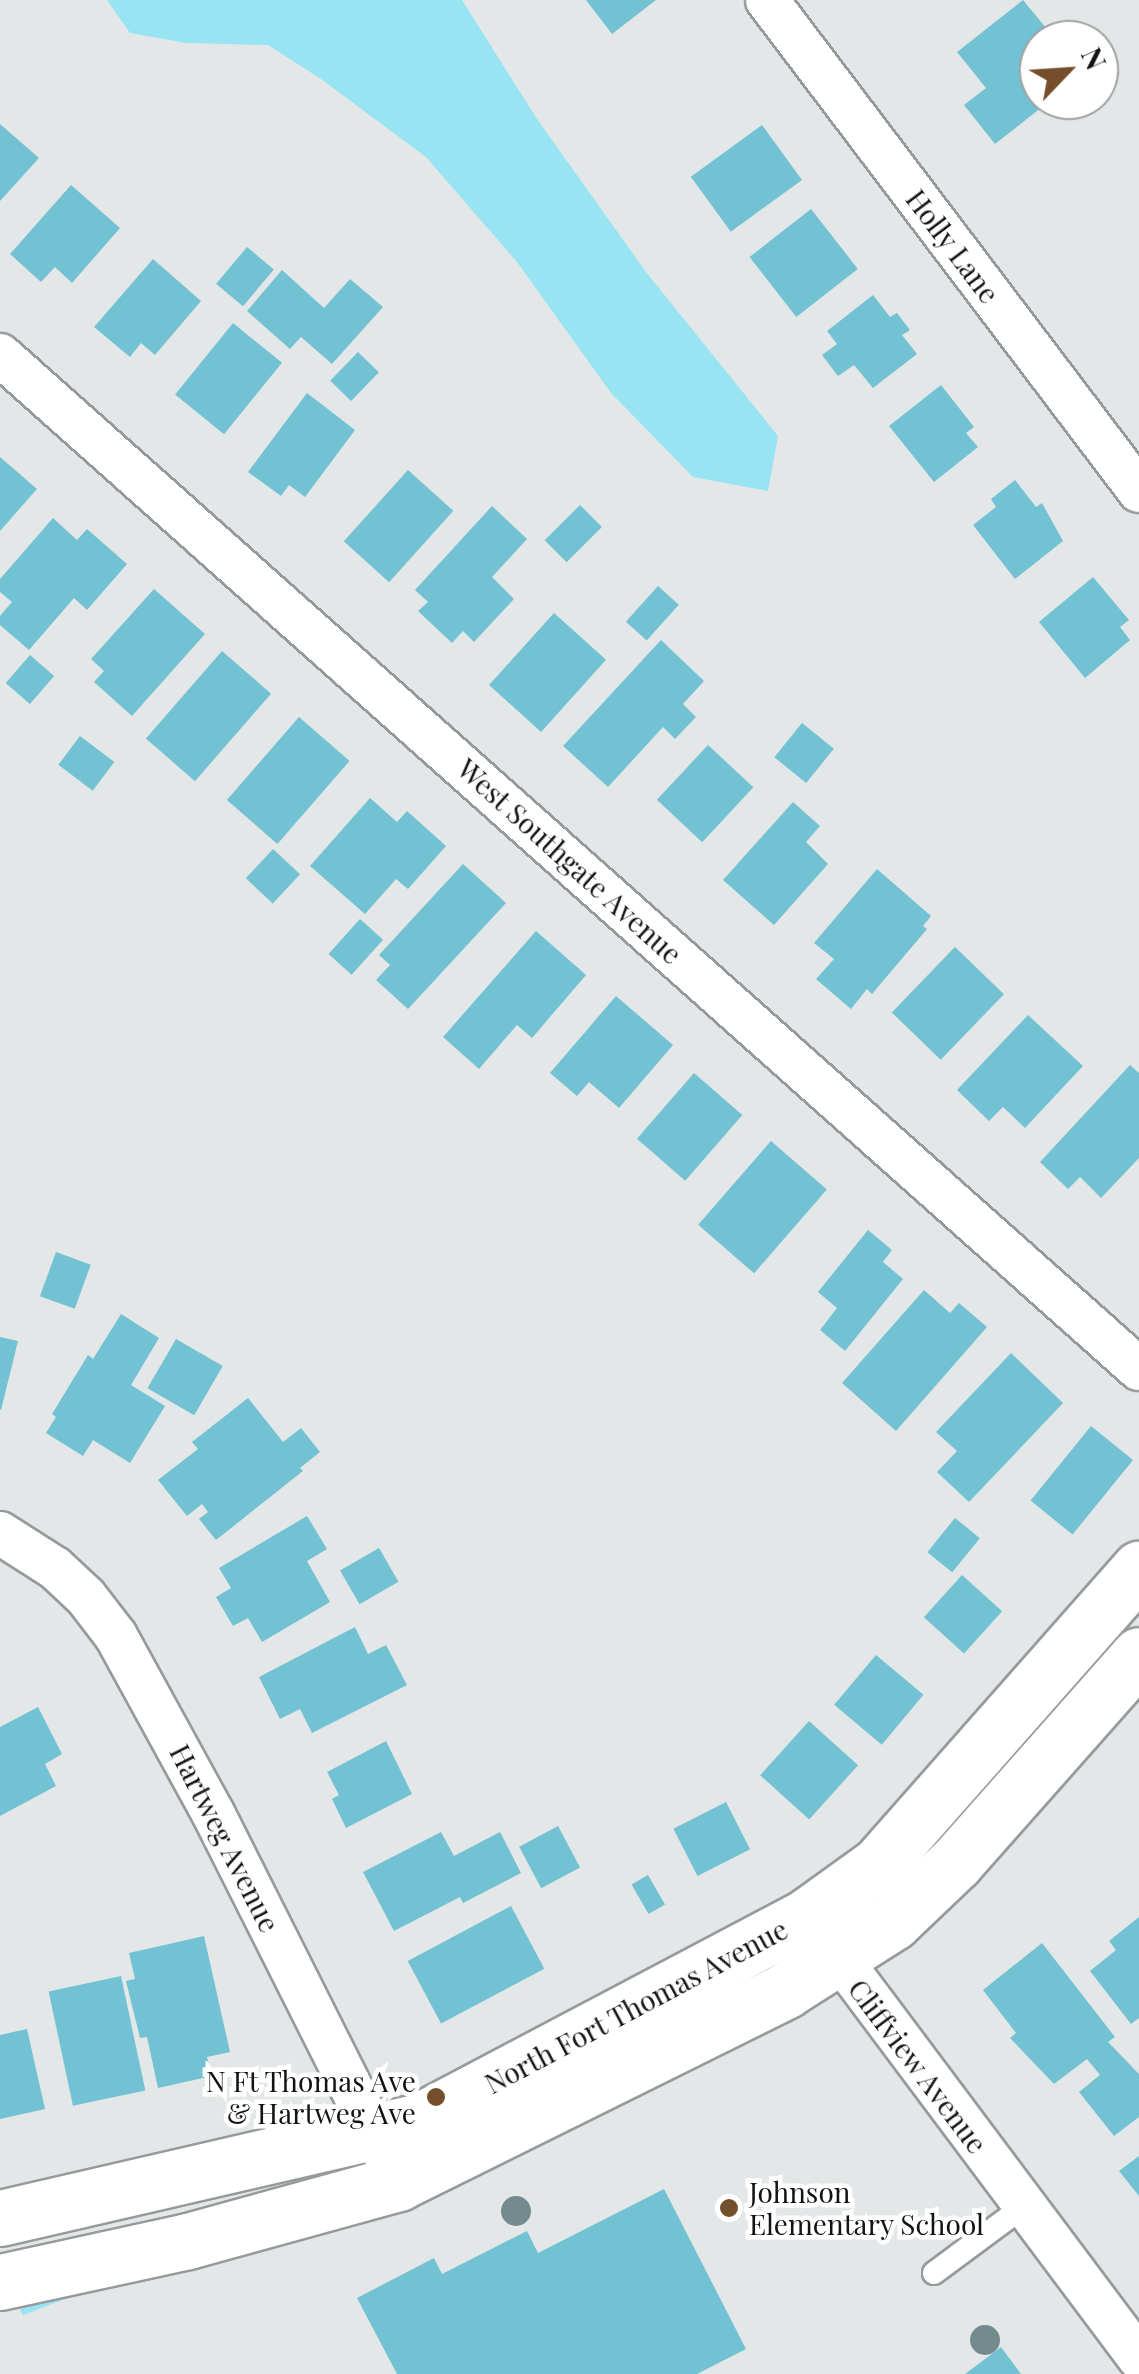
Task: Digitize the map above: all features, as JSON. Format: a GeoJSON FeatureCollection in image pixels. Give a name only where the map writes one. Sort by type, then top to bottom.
{"type":"FeatureCollection","features":[{"type":"Feature","properties":{"kind":"street","name":"Holly Lane"},"geometry":{"type":"LineString","coordinates":[[767,0],[1139,491]]}},
{"type":"Feature","properties":{"kind":"street","name":"West Southgate Avenue"},"geometry":{"type":"LineString","coordinates":[[0,355],[1139,1370]]}},
{"type":"Feature","properties":{"kind":"street","name":"Hartweg Avenue"},"geometry":{"type":"LineString","coordinates":[[0,1534],[55,1568],[86,1597],[116,1636],[156,1704],[398,2183]]}},
{"type":"Feature","properties":{"kind":"street","name":"North Fort Thomas Avenue"},"geometry":{"type":"LineString","coordinates":[[0,2218],[419,2121],[807,1916],[878,1864],[1139,1569]]}},
{"type":"Feature","properties":{"kind":"street","name":"North Fort Thomas Avenue"},"geometry":{"type":"LineString","coordinates":[[0,2282],[188,2240],[398,2183],[554,2108],[839,1959],[892,1922],[956,1862],[1139,1656]]}},
{"type":"Feature","properties":{"kind":"street","name":"Cliffview Avenue"},"geometry":{"type":"LineString","coordinates":[[807,1916],[1139,2358]]}},
{"type":"Feature","properties":{"kind":"lane"},"geometry":{"type":"LineString","coordinates":[[934,2273],[1023,2207]]}},
{"type":"Feature","properties":{"kind":"shaded area"},"geometry":{"type":"Polygon","coordinates":[[[107,0],[462,0],[537,119],[646,272],[778,436],[768,491],[693,477],[611,393],[517,262],[426,157],[321,79],[268,45],[186,43],[130,33],[107,0]]]}},
{"type":"Feature","properties":{"kind":"shaded area"},"geometry":{"type":"Polygon","coordinates":[[[321,2174],[330,2197],[23,2315],[14,2292],[321,2174]]]}},
{"type":"Feature","properties":{"kind":"building"},"geometry":{"type":"Polygon","coordinates":[[[586,0],[656,0],[612,34],[586,0]]]}},
{"type":"Feature","properties":{"kind":"building"},"geometry":{"type":"Polygon","coordinates":[[[1023,0],[1040,20],[1019,20],[1019,120],[1026,120],[995,144],[964,105],[986,88],[957,52],[1023,0]]]}},
{"type":"Feature","properties":{"kind":"building"},"geometry":{"type":"Polygon","coordinates":[[[0,124],[39,158],[0,201],[0,124]]]}},
{"type":"Feature","properties":{"kind":"building"},"geometry":{"type":"Polygon","coordinates":[[[762,125],[802,180],[731,232],[691,177],[762,125]]]}},
{"type":"Feature","properties":{"kind":"building"},"geometry":{"type":"Polygon","coordinates":[[[71,185],[120,228],[72,283],[55,267],[41,282],[10,254],[71,185]]]}},
{"type":"Feature","properties":{"kind":"building"},"geometry":{"type":"Polygon","coordinates":[[[811,209],[858,269],[796,317],[750,257],[811,209]]]}},
{"type":"Feature","properties":{"kind":"building"},"geometry":{"type":"Polygon","coordinates":[[[247,247],[274,269],[243,306],[216,284],[247,247]]]}},
{"type":"Feature","properties":{"kind":"building"},"geometry":{"type":"Polygon","coordinates":[[[153,259],[201,301],[155,355],[141,343],[130,357],[94,327],[153,259]]]}},
{"type":"Feature","properties":{"kind":"building"},"geometry":{"type":"Polygon","coordinates":[[[282,270],[324,308],[350,279],[383,307],[332,364],[301,337],[290,349],[247,311],[282,270]]]}},
{"type":"Feature","properties":{"kind":"building"},"geometry":{"type":"Polygon","coordinates":[[[873,295],[890,317],[897,313],[910,330],[902,335],[917,354],[873,388],[854,365],[838,376],[822,355],[837,344],[827,331],[873,295]]]}},
{"type":"Feature","properties":{"kind":"building"},"geometry":{"type":"Polygon","coordinates":[[[233,323],[282,363],[224,434],[175,394],[233,323]]]}},
{"type":"Feature","properties":{"kind":"building"},"geometry":{"type":"Polygon","coordinates":[[[358,352],[379,372],[351,401],[330,381],[358,352]]]}},
{"type":"Feature","properties":{"kind":"building"},"geometry":{"type":"Polygon","coordinates":[[[941,385],[974,427],[966,433],[978,447],[934,482],[889,426],[941,385]]]}},
{"type":"Feature","properties":{"kind":"building"},"geometry":{"type":"Polygon","coordinates":[[[307,393],[355,430],[305,497],[289,485],[281,496],[248,472],[307,393]]]}},
{"type":"Feature","properties":{"kind":"building"},"geometry":{"type":"Polygon","coordinates":[[[0,457],[37,489],[0,531],[0,457]]]}},
{"type":"Feature","properties":{"kind":"building"},"geometry":{"type":"Polygon","coordinates":[[[408,470],[453,511],[389,582],[344,541],[408,470]]]}},
{"type":"Feature","properties":{"kind":"building"},"geometry":{"type":"Polygon","coordinates":[[[1015,480],[1036,507],[1042,503],[1063,541],[1015,579],[973,525],[996,507],[991,499],[1015,480]]]}},
{"type":"Feature","properties":{"kind":"building"},"geometry":{"type":"Polygon","coordinates":[[[580,505],[602,527],[567,562],[545,540],[580,505]]]}},
{"type":"Feature","properties":{"kind":"building"},"geometry":{"type":"Polygon","coordinates":[[[492,506],[527,539],[492,577],[514,599],[474,642],[463,631],[452,643],[418,611],[428,602],[415,590],[492,506]]]}},
{"type":"Feature","properties":{"kind":"building"},"geometry":{"type":"Polygon","coordinates":[[[53,518],[77,540],[87,529],[127,564],[87,610],[74,598],[29,650],[0,625],[0,616],[12,602],[0,592],[0,579],[53,518]]]}},
{"type":"Feature","properties":{"kind":"building"},"geometry":{"type":"Polygon","coordinates":[[[1093,577],[1129,620],[1120,627],[1130,640],[1085,678],[1039,622],[1093,577]]]}},
{"type":"Feature","properties":{"kind":"building"},"geometry":{"type":"Polygon","coordinates":[[[658,586],[679,605],[647,640],[626,622],[658,586]]]}},
{"type":"Feature","properties":{"kind":"building"},"geometry":{"type":"Polygon","coordinates":[[[154,589],[205,634],[132,716],[94,682],[104,671],[91,659],[154,589]]]}},
{"type":"Feature","properties":{"kind":"building"},"geometry":{"type":"Polygon","coordinates":[[[554,613],[606,660],[541,732],[489,685],[554,613]]]}},
{"type":"Feature","properties":{"kind":"building"},"geometry":{"type":"Polygon","coordinates":[[[661,640],[704,681],[683,704],[696,717],[675,739],[663,727],[608,787],[563,746],[661,640]]]}},
{"type":"Feature","properties":{"kind":"building"},"geometry":{"type":"Polygon","coordinates":[[[222,651],[271,694],[195,781],[146,739],[222,651]]]}},
{"type":"Feature","properties":{"kind":"building"},"geometry":{"type":"Polygon","coordinates":[[[30,655],[54,676],[30,704],[6,683],[30,655]]]}},
{"type":"Feature","properties":{"kind":"building"},"geometry":{"type":"Polygon","coordinates":[[[299,717],[350,761],[277,844],[227,800],[299,717]]]}},
{"type":"Feature","properties":{"kind":"building"},"geometry":{"type":"Polygon","coordinates":[[[802,723],[834,749],[806,783],[774,757],[802,723]]]}},
{"type":"Feature","properties":{"kind":"building"},"geometry":{"type":"Polygon","coordinates":[[[80,736],[114,762],[93,791],[58,765],[80,736]]]}},
{"type":"Feature","properties":{"kind":"building"},"geometry":{"type":"Polygon","coordinates":[[[708,745],[753,787],[702,842],[657,800],[708,745]]]}},
{"type":"Feature","properties":{"kind":"building"},"geometry":{"type":"Polygon","coordinates":[[[370,798],[397,822],[407,811],[446,846],[408,889],[396,879],[365,914],[310,866],[370,798]]]}},
{"type":"Feature","properties":{"kind":"building"},"geometry":{"type":"Polygon","coordinates":[[[793,802],[820,826],[806,842],[828,864],[774,925],[723,880],[793,802]]]}},
{"type":"Feature","properties":{"kind":"building"},"geometry":{"type":"Polygon","coordinates":[[[273,849],[300,874],[273,903],[246,878],[273,849]]]}},
{"type":"Feature","properties":{"kind":"building"},"geometry":{"type":"Polygon","coordinates":[[[463,864],[506,903],[408,1009],[376,980],[390,965],[379,955],[463,864]]]}},
{"type":"Feature","properties":{"kind":"building"},"geometry":{"type":"Polygon","coordinates":[[[877,869],[931,916],[923,926],[927,929],[872,994],[867,989],[851,1009],[816,979],[834,959],[814,943],[877,869]]]}},
{"type":"Feature","properties":{"kind":"building"},"geometry":{"type":"Polygon","coordinates":[[[360,919],[383,940],[352,975],[329,954],[360,919]]]}},
{"type":"Feature","properties":{"kind":"building"},"geometry":{"type":"Polygon","coordinates":[[[536,931],[586,975],[532,1038],[517,1025],[479,1069],[443,1037],[536,931]]]}},
{"type":"Feature","properties":{"kind":"building"},"geometry":{"type":"Polygon","coordinates":[[[955,947],[1004,994],[941,1060],[892,1012],[955,947]]]}},
{"type":"Feature","properties":{"kind":"building"},"geometry":{"type":"Polygon","coordinates":[[[616,996],[673,1045],[619,1108],[589,1082],[577,1096],[550,1073],[616,996]]]}},
{"type":"Feature","properties":{"kind":"building"},"geometry":{"type":"Polygon","coordinates":[[[1028,1015],[1083,1066],[1025,1128],[1003,1107],[989,1121],[957,1090],[1028,1015]]]}},
{"type":"Feature","properties":{"kind":"building"},"geometry":{"type":"Polygon","coordinates":[[[1130,1065],[1139,1073],[1139,1158],[1101,1198],[1080,1177],[1068,1189],[1040,1162],[1130,1065]]]}},
{"type":"Feature","properties":{"kind":"building"},"geometry":{"type":"Polygon","coordinates":[[[694,1073],[742,1115],[685,1181],[637,1139],[694,1073]]]}},
{"type":"Feature","properties":{"kind":"building"},"geometry":{"type":"Polygon","coordinates":[[[771,1141],[827,1190],[754,1273],[698,1225],[771,1141]]]}},
{"type":"Feature","properties":{"kind":"building"},"geometry":{"type":"Polygon","coordinates":[[[868,1230],[892,1250],[883,1262],[903,1279],[845,1351],[820,1330],[837,1308],[818,1292],[868,1230]]]}},
{"type":"Feature","properties":{"kind":"building"},"geometry":{"type":"Polygon","coordinates":[[[56,1252],[91,1265],[75,1309],[40,1296],[56,1252]]]}},
{"type":"Feature","properties":{"kind":"building"},"geometry":{"type":"Polygon","coordinates":[[[924,1290],[950,1313],[959,1303],[987,1327],[896,1431],[842,1383],[924,1290]]]}},
{"type":"Feature","properties":{"kind":"building"},"geometry":{"type":"Polygon","coordinates":[[[121,1314],[159,1338],[131,1385],[165,1406],[130,1463],[93,1440],[83,1456],[46,1433],[56,1417],[52,1414],[88,1355],[93,1359],[121,1314]]]}},
{"type":"Feature","properties":{"kind":"building"},"geometry":{"type":"Polygon","coordinates":[[[0,1337],[18,1341],[1,1410],[0,1409],[0,1337]]]}},
{"type":"Feature","properties":{"kind":"building"},"geometry":{"type":"Polygon","coordinates":[[[176,1339],[223,1366],[194,1415],[148,1388],[176,1339]]]}},
{"type":"Feature","properties":{"kind":"building"},"geometry":{"type":"Polygon","coordinates":[[[1011,1353],[1063,1403],[969,1502],[937,1472],[957,1451],[936,1432],[1011,1353]]]}},
{"type":"Feature","properties":{"kind":"building"},"geometry":{"type":"Polygon","coordinates":[[[248,1398],[283,1442],[301,1428],[320,1452],[300,1468],[303,1471],[216,1540],[199,1519],[208,1512],[202,1504],[187,1516],[158,1480],[198,1449],[192,1442],[248,1398]]]}},
{"type":"Feature","properties":{"kind":"building"},"geometry":{"type":"Polygon","coordinates":[[[1091,1426],[1133,1460],[1073,1535],[1031,1501],[1091,1426]]]}},
{"type":"Feature","properties":{"kind":"building"},"geometry":{"type":"Polygon","coordinates":[[[307,1516],[327,1549],[307,1561],[330,1602],[262,1642],[248,1618],[233,1626],[216,1597],[231,1588],[219,1568],[307,1516]]]}},
{"type":"Feature","properties":{"kind":"building"},"geometry":{"type":"Polygon","coordinates":[[[955,1518],[980,1538],[952,1572],[927,1552],[955,1518]]]}},
{"type":"Feature","properties":{"kind":"building"},"geometry":{"type":"Polygon","coordinates":[[[379,1548],[398,1582],[360,1604],[340,1570],[379,1548]]]}},
{"type":"Feature","properties":{"kind":"building"},"geometry":{"type":"Polygon","coordinates":[[[962,1575],[1002,1611],[964,1653],[924,1617],[962,1575]]]}},
{"type":"Feature","properties":{"kind":"building"},"geometry":{"type":"Polygon","coordinates":[[[355,1627],[368,1654],[386,1645],[407,1685],[312,1733],[300,1709],[280,1719],[259,1677],[355,1627]]]}},
{"type":"Feature","properties":{"kind":"building"},"geometry":{"type":"Polygon","coordinates":[[[876,1655],[923,1695],[882,1745],[834,1705],[876,1655]]]}},
{"type":"Feature","properties":{"kind":"building"},"geometry":{"type":"Polygon","coordinates":[[[38,1707],[62,1754],[45,1764],[56,1786],[0,1816],[0,1727],[38,1707]]]}},
{"type":"Feature","properties":{"kind":"building"},"geometry":{"type":"Polygon","coordinates":[[[809,1721],[858,1765],[809,1819],[760,1775],[809,1721]]]}},
{"type":"Feature","properties":{"kind":"building"},"geometry":{"type":"Polygon","coordinates":[[[386,1741],[412,1794],[346,1828],[332,1799],[339,1795],[327,1772],[386,1741]]]}},
{"type":"Feature","properties":{"kind":"building"},"geometry":{"type":"Polygon","coordinates":[[[726,1802],[750,1849],[697,1876],[673,1829],[726,1802]]]}},
{"type":"Feature","properties":{"kind":"building"},"geometry":{"type":"Polygon","coordinates":[[[558,1826],[580,1867],[541,1888],[519,1847],[558,1826]]]}},
{"type":"Feature","properties":{"kind":"building"},"geometry":{"type":"Polygon","coordinates":[[[441,1832],[454,1856],[500,1832],[521,1873],[463,1903],[460,1897],[394,1931],[363,1872],[441,1832]]]}},
{"type":"Feature","properties":{"kind":"building"},"geometry":{"type":"Polygon","coordinates":[[[648,1875],[665,1904],[649,1914],[632,1884],[648,1875]]]}},
{"type":"Feature","properties":{"kind":"building"},"geometry":{"type":"Polygon","coordinates":[[[511,1906],[544,1969],[441,2024],[408,1961],[511,1906]]]}},
{"type":"Feature","properties":{"kind":"building"},"geometry":{"type":"Polygon","coordinates":[[[1139,1917],[1139,2018],[1131,2024],[1090,1971],[1116,1950],[1109,1941],[1139,1917]]]}},
{"type":"Feature","properties":{"kind":"building"},"geometry":{"type":"Polygon","coordinates":[[[204,1936],[230,2052],[207,2057],[212,2076],[158,2088],[147,2037],[140,2038],[126,1981],[135,1979],[129,1953],[204,1936]]]}},
{"type":"Feature","properties":{"kind":"building"},"geometry":{"type":"Polygon","coordinates":[[[1042,1943],[1115,2037],[1108,2042],[1139,2074],[1139,2117],[1114,2136],[1079,2092],[1100,2075],[1087,2059],[1054,2084],[1010,2038],[1016,2033],[983,1990],[1042,1943]]]}},
{"type":"Feature","properties":{"kind":"building"},"geometry":{"type":"Polygon","coordinates":[[[121,1976],[145,2090],[73,2106],[49,1991],[121,1976]]]}},
{"type":"Feature","properties":{"kind":"building"},"geometry":{"type":"Polygon","coordinates":[[[27,2029],[45,2109],[0,2119],[0,2035],[27,2029]]]}},
{"type":"Feature","properties":{"kind":"building"},"geometry":{"type":"Polygon","coordinates":[[[1139,2156],[1139,2196],[1119,2171],[1139,2156]]]}},
{"type":"Feature","properties":{"kind":"building"},"geometry":{"type":"Polygon","coordinates":[[[664,2189],[746,2349],[697,2374],[397,2374],[357,2298],[434,2258],[442,2274],[527,2231],[538,2253],[664,2189]]]}},
{"type":"Feature","properties":{"kind":"building"},"geometry":{"type":"Polygon","coordinates":[[[1001,2347],[1021,2374],[965,2374],[1001,2347]]]}},
{"type":"Feature","properties":{"kind":"place","name":"N Ft Thomas Ave & Hartweg Ave"},"geometry":{"type":"Point","coordinates":[436,2097]}},
{"type":"Feature","properties":{"kind":"place","name":"Johnson Elementary School"},"geometry":{"type":"Point","coordinates":[729,2208]}}]}
